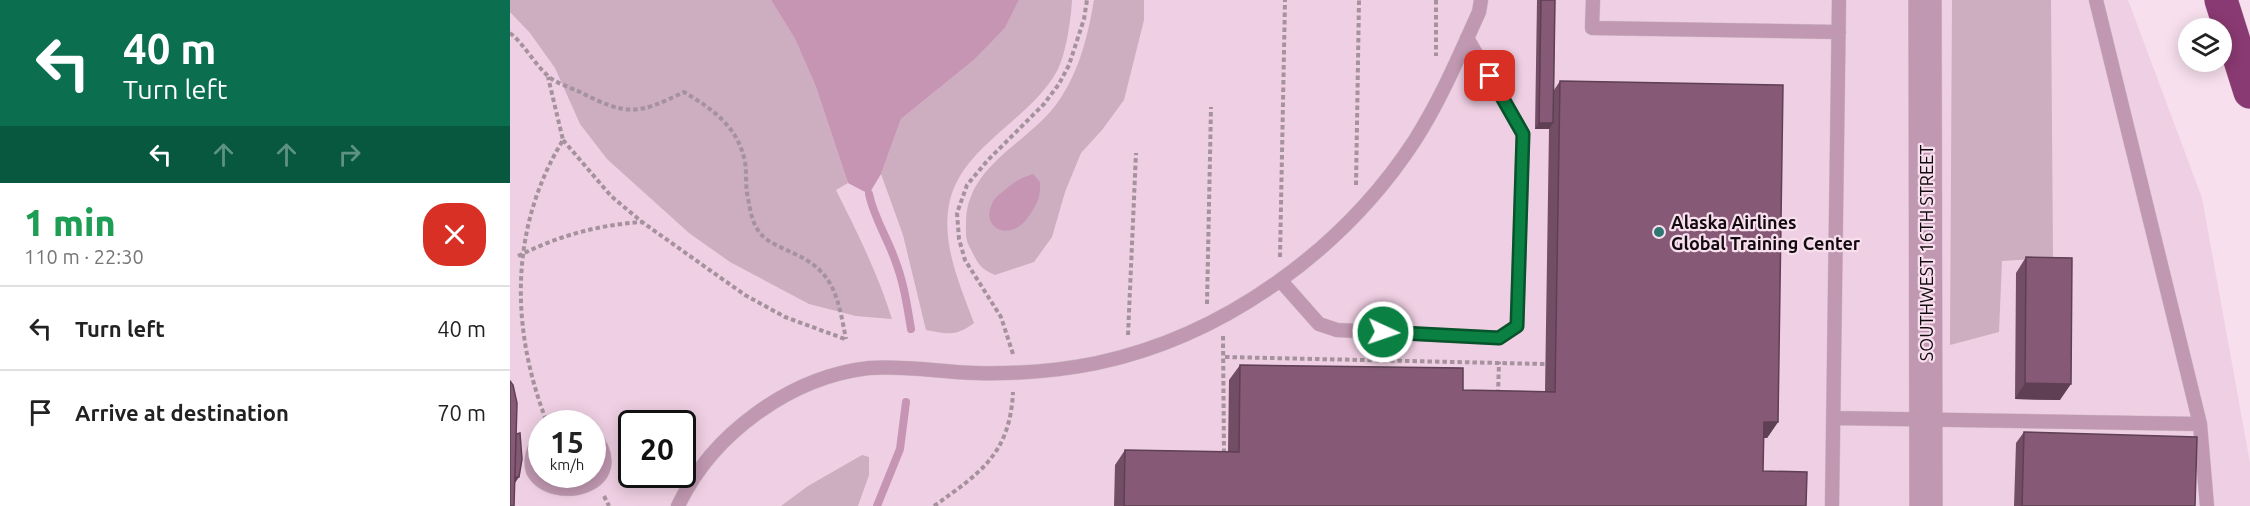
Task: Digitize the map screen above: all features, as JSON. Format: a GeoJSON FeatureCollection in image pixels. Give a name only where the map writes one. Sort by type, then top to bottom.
{"type":"FeatureCollection","features":[{"type":"Feature","properties":{"kind":"highway"},"geometry":{"type":"LineString","coordinates":[[2221,0],[2250,92]]}},
{"type":"Feature","properties":{"kind":"street","name":"SOUTHWEST 16TH STREET"},"geometry":{"type":"LineString","coordinates":[[1925,0],[1926,506]]}},
{"type":"Feature","properties":{"kind":"lane"},"geometry":{"type":"LineString","coordinates":[[678,506],[695,477],[737,429],[776,401],[822,380],[845,372],[891,367],[976,373],[1048,371],[1097,363],[1183,337],[1234,310],[1280,280],[1335,235],[1382,184],[1414,140],[1446,87],[1479,12],[1481,0]]}},
{"type":"Feature","properties":{"kind":"lane"},"geometry":{"type":"LineString","coordinates":[[1593,0],[1592,28],[1839,32]]}},
{"type":"Feature","properties":{"kind":"lane"},"geometry":{"type":"LineString","coordinates":[[1832,506],[1839,0]]}},
{"type":"Feature","properties":{"kind":"lane"},"geometry":{"type":"LineString","coordinates":[[2096,0],[2200,424],[2207,506]]}},
{"type":"Feature","properties":{"kind":"lane"},"geometry":{"type":"LineString","coordinates":[[1280,280],[1319,324],[1337,330],[1499,338],[1517,326],[1523,134],[1467,38]]}},
{"type":"Feature","properties":{"kind":"lane"},"geometry":{"type":"LineString","coordinates":[[1833,418],[2200,424]]}},
{"type":"Feature","properties":{"kind":"lane"},"geometry":{"type":"LineString","coordinates":[[543,488],[559,498],[573,499],[587,495],[595,488]]}},
{"type":"Feature","properties":{"kind":"path"},"geometry":{"type":"LineString","coordinates":[[934,506],[982,470],[992,457],[1010,418],[1013,355],[1002,317],[965,260],[959,239],[957,213],[967,185],[988,160],[1044,104],[1059,84],[1069,65],[1084,19],[1087,0]]}},
{"type":"Feature","properties":{"kind":"path"},"geometry":{"type":"LineString","coordinates":[[1280,280],[1285,0]]}},
{"type":"Feature","properties":{"kind":"path"},"geometry":{"type":"LineString","coordinates":[[1355,213],[1359,0]]}},
{"type":"Feature","properties":{"kind":"path"},"geometry":{"type":"LineString","coordinates":[[1436,0],[1436,59]]}},
{"type":"Feature","properties":{"kind":"path"},"geometry":{"type":"LineString","coordinates":[[510,33],[548,77],[610,106],[632,111],[658,105],[684,92],[721,117],[730,127],[745,161],[747,194],[755,226],[760,234],[770,242],[808,260],[825,274],[836,295],[846,339],[785,317],[745,295],[642,222],[611,196],[563,140],[548,77]]}},
{"type":"Feature","properties":{"kind":"path"},"geometry":{"type":"LineString","coordinates":[[1207,301],[1211,106]]}},
{"type":"Feature","properties":{"kind":"path"},"geometry":{"type":"LineString","coordinates":[[516,265],[526,217],[535,190],[563,140]]}},
{"type":"Feature","properties":{"kind":"path"},"geometry":{"type":"LineString","coordinates":[[1128,355],[1136,153]]}},
{"type":"Feature","properties":{"kind":"path"},"geometry":{"type":"LineString","coordinates":[[517,256],[567,234],[592,228],[642,222]]}},
{"type":"Feature","properties":{"kind":"path"},"geometry":{"type":"LineString","coordinates":[[1224,456],[1225,338]]}},
{"type":"Feature","properties":{"kind":"path"},"geometry":{"type":"LineString","coordinates":[[1498,395],[1499,338]]}},
{"type":"Feature","properties":{"kind":"path"},"geometry":{"type":"LineString","coordinates":[[519,345],[528,380],[541,410]]}},
{"type":"Feature","properties":{"kind":"path"},"geometry":{"type":"LineString","coordinates":[[1225,357],[1545,364]]}},
{"type":"Feature","properties":{"kind":"shaded area"},"geometry":{"type":"Polygon","coordinates":[[[510,0],[2128,0],[2202,198],[2250,463],[2250,506],[510,506],[510,0]]]}},
{"type":"Feature","properties":{"kind":"shaded area"},"geometry":{"type":"Polygon","coordinates":[[[510,0],[771,0],[795,39],[816,87],[848,183],[836,190],[874,269],[892,319],[856,316],[809,304],[730,262],[689,233],[607,159],[580,124],[555,68],[530,33],[510,12],[510,0]]]}},
{"type":"Feature","properties":{"kind":"shaded area"},"geometry":{"type":"Polygon","coordinates":[[[771,0],[1019,0],[1005,28],[975,59],[901,119],[881,174],[869,194],[848,183],[816,87],[795,39],[771,0]]]}},
{"type":"Feature","properties":{"kind":"shaded area"},"geometry":{"type":"Polygon","coordinates":[[[1019,0],[1072,0],[1063,55],[1057,71],[1046,88],[969,163],[950,200],[948,232],[953,263],[974,323],[962,331],[951,333],[926,330],[903,235],[881,174],[901,119],[975,59],[1005,28],[1019,0]]]}},
{"type":"Feature","properties":{"kind":"shaded area"},"geometry":{"type":"Polygon","coordinates":[[[1094,0],[1144,0],[1144,20],[1124,100],[1102,130],[1081,153],[1065,192],[1052,237],[1034,262],[995,275],[979,264],[968,243],[966,223],[969,203],[988,169],[1048,115],[1067,88],[1082,51],[1094,0]]]}},
{"type":"Feature","properties":{"kind":"shaded area"},"geometry":{"type":"Polygon","coordinates":[[[1952,0],[2051,0],[2053,258],[2002,261],[1999,332],[1950,345],[1952,0]]]}},
{"type":"Feature","properties":{"kind":"shaded area"},"geometry":{"type":"Polygon","coordinates":[[[1033,174],[1040,182],[1040,192],[1029,216],[1014,229],[999,230],[990,220],[989,213],[994,200],[1014,182],[1033,174]]]}},
{"type":"Feature","properties":{"kind":"shaded area"},"geometry":{"type":"Polygon","coordinates":[[[862,455],[869,457],[869,475],[858,506],[781,506],[808,486],[862,455]]]}},
{"type":"Feature","properties":{"kind":"building"},"geometry":{"type":"Polygon","coordinates":[[[1541,0],[1555,0],[1553,123],[1539,123],[1541,0]]]}},
{"type":"Feature","properties":{"kind":"building","name":"Alaska Airlines Global Training Center"},"geometry":{"type":"Polygon","coordinates":[[[1560,81],[1783,85],[1778,422],[1764,422],[1763,471],[1807,472],[1806,506],[1124,506],[1125,450],[1239,452],[1240,365],[1463,368],[1463,390],[1555,392],[1560,81]]]}},
{"type":"Feature","properties":{"kind":"building"},"geometry":{"type":"Polygon","coordinates":[[[2026,257],[2072,258],[2071,384],[2025,383],[2026,257]]]}},
{"type":"Feature","properties":{"kind":"building"},"geometry":{"type":"Polygon","coordinates":[[[510,381],[517,403],[514,506],[510,506],[510,381]]]}},
{"type":"Feature","properties":{"kind":"building"},"geometry":{"type":"Polygon","coordinates":[[[2024,432],[2197,437],[2195,506],[2022,506],[2024,432]]]}},
{"type":"Feature","properties":{"kind":"building"},"geometry":{"type":"Polygon","coordinates":[[[520,433],[522,459],[519,477],[515,477],[516,434],[520,433]]]}},
{"type":"Feature","properties":{"kind":"waterway"},"geometry":{"type":"LineString","coordinates":[[869,194],[898,269],[911,329]]}},
{"type":"Feature","properties":{"kind":"waterway"},"geometry":{"type":"LineString","coordinates":[[877,506],[900,449],[906,402]]}},
{"type":"Feature","properties":{"kind":"place","name":"Alaska Airlines Global Training Center"},"geometry":{"type":"Point","coordinates":[1659,232]}},
{"type":"Feature","properties":{"kind":"route"},"geometry":{"type":"LineString","coordinates":[[1383,332],[1499,338],[1517,326],[1523,134],[1490,76]]}}]}
